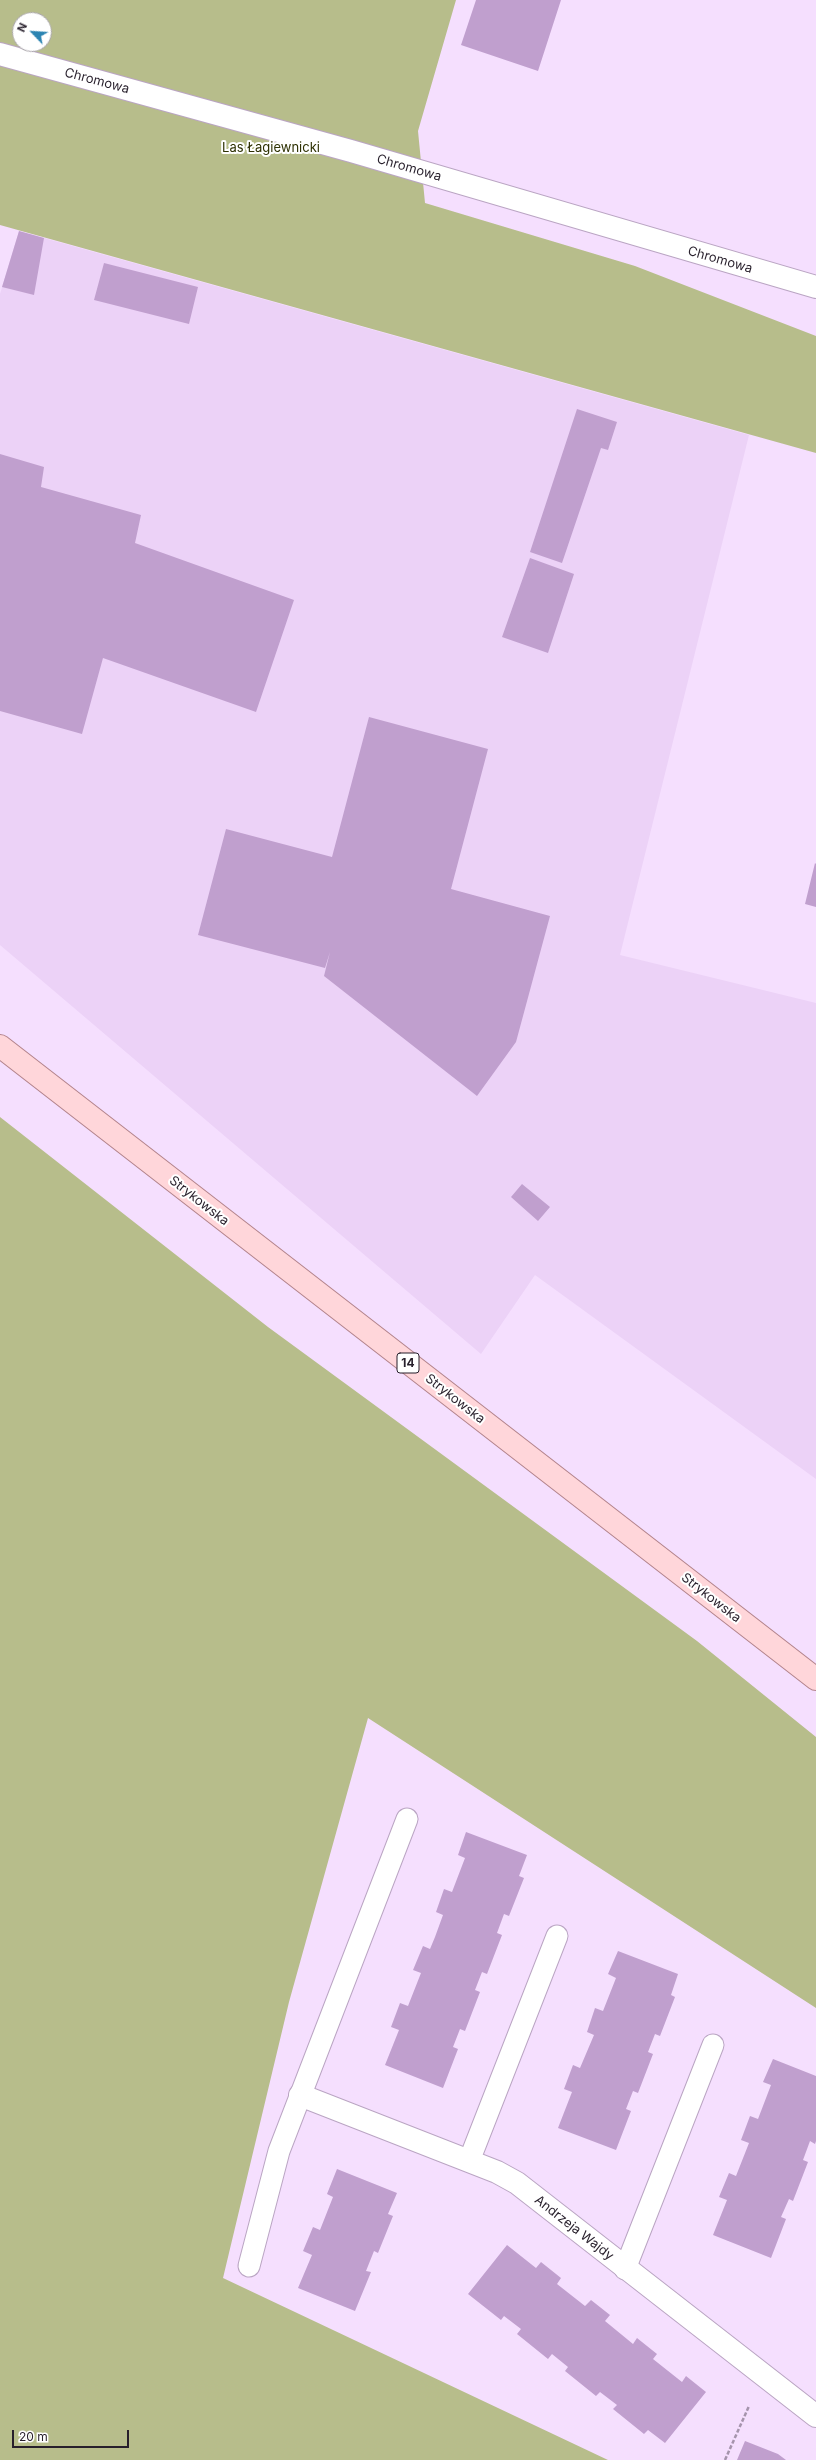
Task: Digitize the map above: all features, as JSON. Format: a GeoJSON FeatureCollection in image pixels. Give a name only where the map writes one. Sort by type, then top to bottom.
{"type":"FeatureCollection","features":[{"type":"Feature","properties":{"kind":"main road","name":"Strykowska"},"geometry":{"type":"LineString","coordinates":[[0,1046],[816,1679]]}},
{"type":"Feature","properties":{"kind":"street","name":"Chromowa"},"geometry":{"type":"LineString","coordinates":[[0,54],[344,149],[816,287]]}},
{"type":"Feature","properties":{"kind":"street","name":"Andrzeja Wajdy"},"geometry":{"type":"LineString","coordinates":[[300,2096],[497,2172],[517,2183],[625,2269],[816,2416]]}},
{"type":"Feature","properties":{"kind":"lane"},"geometry":{"type":"LineString","coordinates":[[249,2266],[279,2151],[407,1819]]}},
{"type":"Feature","properties":{"kind":"lane"},"geometry":{"type":"LineString","coordinates":[[469,2161],[558,1936]]}},
{"type":"Feature","properties":{"kind":"lane"},"geometry":{"type":"LineString","coordinates":[[625,2269],[713,2045]]}},
{"type":"Feature","properties":{"kind":"path"},"geometry":{"type":"LineString","coordinates":[[725,2460],[737,2432]]}},
{"type":"Feature","properties":{"kind":"shaded area"},"geometry":{"type":"Polygon","coordinates":[[[19,231],[749,435],[620,955],[816,1003],[816,1479],[535,1275],[481,1354],[0,945],[0,294],[19,231]]]}},
{"type":"Feature","properties":{"kind":"green space","name":"Las Łagiewnicki"},"geometry":{"type":"Polygon","coordinates":[[[0,0],[456,0],[418,131],[425,203],[635,266],[816,336],[816,453],[0,225],[0,0]]]}},
{"type":"Feature","properties":{"kind":"green space"},"geometry":{"type":"Polygon","coordinates":[[[0,1117],[268,1327],[697,1641],[816,1737],[816,2008],[368,1718],[289,2002],[223,2278],[608,2460],[0,2460],[0,1117]]]}},
{"type":"Feature","properties":{"kind":"building"},"geometry":{"type":"Polygon","coordinates":[[[476,0],[561,0],[538,71],[461,45],[476,0]]]}},
{"type":"Feature","properties":{"kind":"building"},"geometry":{"type":"Polygon","coordinates":[[[19,231],[44,238],[34,295],[2,287],[19,231]]]}},
{"type":"Feature","properties":{"kind":"building"},"geometry":{"type":"Polygon","coordinates":[[[104,263],[198,287],[189,324],[94,300],[104,263]]]}},
{"type":"Feature","properties":{"kind":"building"},"geometry":{"type":"Polygon","coordinates":[[[577,409],[617,422],[608,450],[601,448],[562,563],[530,552],[577,409]]]}},
{"type":"Feature","properties":{"kind":"building"},"geometry":{"type":"Polygon","coordinates":[[[0,454],[44,467],[41,487],[141,515],[135,543],[294,600],[256,712],[103,658],[82,734],[0,711],[0,454]]]}},
{"type":"Feature","properties":{"kind":"building"},"geometry":{"type":"Polygon","coordinates":[[[530,558],[574,574],[548,653],[502,637],[530,558]]]}},
{"type":"Feature","properties":{"kind":"building"},"geometry":{"type":"Polygon","coordinates":[[[369,717],[488,749],[451,889],[550,916],[516,1042],[477,1096],[324,976],[330,952],[325,968],[198,935],[226,829],[332,857],[369,717]]]}},
{"type":"Feature","properties":{"kind":"building"},"geometry":{"type":"Polygon","coordinates":[[[815,863],[816,864],[816,907],[805,904],[815,863]]]}},
{"type":"Feature","properties":{"kind":"building"},"geometry":{"type":"Polygon","coordinates":[[[522,1184],[550,1207],[538,1221],[511,1197],[522,1184]]]}},
{"type":"Feature","properties":{"kind":"building"},"geometry":{"type":"Polygon","coordinates":[[[466,1832],[527,1855],[519,1876],[524,1878],[509,1916],[504,1914],[497,1933],[502,1935],[487,1974],[482,1972],[475,1990],[480,1992],[465,2031],[460,2029],[453,2047],[458,2049],[443,2088],[385,2065],[399,2030],[391,2027],[400,2003],[408,2006],[421,1973],[413,1970],[423,1946],[430,1949],[443,1915],[436,1912],[444,1889],[452,1892],[465,1858],[458,1855],[466,1832]]]}},
{"type":"Feature","properties":{"kind":"building"},"geometry":{"type":"Polygon","coordinates":[[[618,1951],[678,1974],[671,1995],[675,1997],[660,2036],[655,2034],[648,2052],[653,2054],[638,2093],[633,2091],[626,2109],[631,2111],[616,2150],[558,2128],[572,2092],[564,2089],[573,2065],[580,2068],[594,2035],[587,2032],[595,2008],[603,2011],[616,1978],[608,1974],[618,1951]]]}},
{"type":"Feature","properties":{"kind":"building"},"geometry":{"type":"Polygon","coordinates":[[[773,2059],[816,2076],[816,2141],[815,2144],[810,2141],[803,2160],[808,2162],[793,2201],[789,2199],[781,2217],[786,2219],[771,2258],[713,2235],[727,2200],[719,2197],[729,2173],[736,2176],[749,2143],[741,2140],[750,2116],[758,2119],[771,2085],[763,2082],[773,2059]]]}},
{"type":"Feature","properties":{"kind":"building"},"geometry":{"type":"Polygon","coordinates":[[[337,2169],[397,2193],[388,2214],[393,2216],[378,2253],[374,2251],[366,2271],[371,2272],[355,2311],[298,2288],[312,2255],[303,2251],[313,2227],[320,2230],[333,2197],[327,2194],[337,2169]]]}},
{"type":"Feature","properties":{"kind":"building"},"geometry":{"type":"Polygon","coordinates":[[[507,2245],[536,2268],[541,2262],[561,2278],[557,2284],[585,2306],[591,2300],[610,2315],[605,2321],[633,2344],[637,2338],[657,2354],[653,2359],[682,2382],[686,2376],[706,2392],[665,2443],[648,2430],[644,2434],[613,2409],[617,2405],[600,2392],[596,2396],[565,2371],[568,2367],[552,2354],[548,2359],[517,2334],[521,2329],[504,2316],[501,2320],[468,2294],[507,2245]]]}},
{"type":"Feature","properties":{"kind":"building"},"geometry":{"type":"Polygon","coordinates":[[[745,2441],[778,2454],[786,2460],[737,2460],[745,2441]]]}}]}
